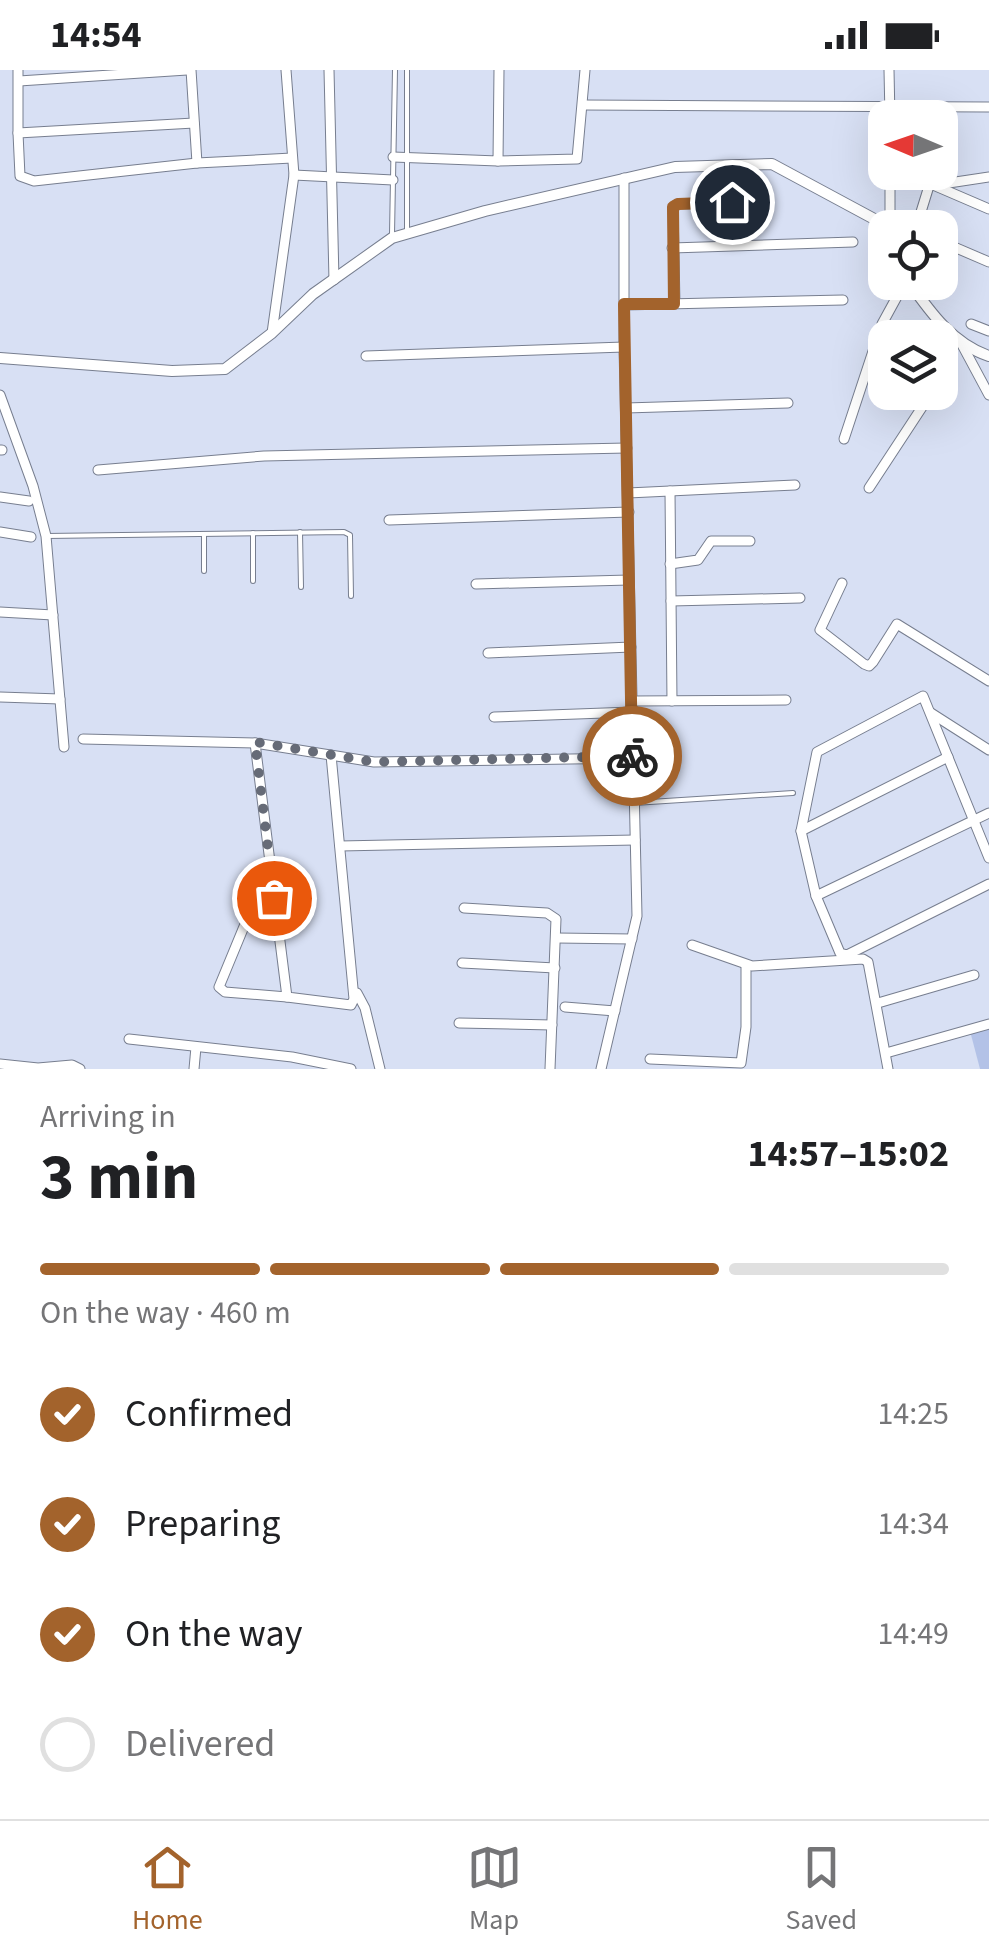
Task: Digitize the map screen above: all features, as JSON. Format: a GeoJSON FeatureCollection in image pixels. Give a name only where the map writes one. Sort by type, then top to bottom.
{"type":"FeatureCollection","features":[{"type":"Feature","properties":{"kind":"street"},"geometry":{"type":"LineString","coordinates":[[196,163],[189,70],[18,76],[20,176],[25,180],[292,158]]}},
{"type":"Feature","properties":{"kind":"street"},"geometry":{"type":"LineString","coordinates":[[272,333],[294,175],[286,70]]}},
{"type":"Feature","properties":{"kind":"street"},"geometry":{"type":"LineString","coordinates":[[329,70],[334,280]]}},
{"type":"Feature","properties":{"kind":"street"},"geometry":{"type":"LineString","coordinates":[[498,160],[499,70]]}},
{"type":"Feature","properties":{"kind":"street"},"geometry":{"type":"LineString","coordinates":[[393,157],[578,159],[585,70]]}},
{"type":"Feature","properties":{"kind":"street"},"geometry":{"type":"LineString","coordinates":[[889,70],[890,100]]}},
{"type":"Feature","properties":{"kind":"street"},"geometry":{"type":"LineString","coordinates":[[583,105],[868,112]]}},
{"type":"Feature","properties":{"kind":"street"},"geometry":{"type":"LineString","coordinates":[[958,109],[989,107]]}},
{"type":"Feature","properties":{"kind":"street"},"geometry":{"type":"LineString","coordinates":[[18,133],[194,123]]}},
{"type":"Feature","properties":{"kind":"street"},"geometry":{"type":"LineString","coordinates":[[0,358],[208,372],[231,366],[310,297],[392,238],[485,210],[675,167],[772,164],[868,215]]}},
{"type":"Feature","properties":{"kind":"street"},"geometry":{"type":"LineString","coordinates":[[294,175],[393,180]]}},
{"type":"Feature","properties":{"kind":"street"},"geometry":{"type":"LineString","coordinates":[[600,1069],[638,916],[624,347],[624,178]]}},
{"type":"Feature","properties":{"kind":"street"},"geometry":{"type":"LineString","coordinates":[[958,182],[989,178]]}},
{"type":"Feature","properties":{"kind":"street"},"geometry":{"type":"LineString","coordinates":[[939,190],[989,209]]}},
{"type":"Feature","properties":{"kind":"street"},"geometry":{"type":"LineString","coordinates":[[674,304],[673,207],[759,202]]}},
{"type":"Feature","properties":{"kind":"street"},"geometry":{"type":"LineString","coordinates":[[672,248],[853,242]]}},
{"type":"Feature","properties":{"kind":"street"},"geometry":{"type":"LineString","coordinates":[[958,249],[989,262]]}},
{"type":"Feature","properties":{"kind":"street"},"geometry":{"type":"LineString","coordinates":[[624,304],[844,300]]}},
{"type":"Feature","properties":{"kind":"street"},"geometry":{"type":"LineString","coordinates":[[844,439],[882,324],[896,300]]}},
{"type":"Feature","properties":{"kind":"street"},"geometry":{"type":"LineString","coordinates":[[921,300],[959,340],[986,355],[989,367]]}},
{"type":"Feature","properties":{"kind":"street"},"geometry":{"type":"LineString","coordinates":[[971,324],[989,331]]}},
{"type":"Feature","properties":{"kind":"street"},"geometry":{"type":"LineString","coordinates":[[959,340],[989,396]]}},
{"type":"Feature","properties":{"kind":"street"},"geometry":{"type":"LineString","coordinates":[[366,356],[624,347]]}},
{"type":"Feature","properties":{"kind":"street"},"geometry":{"type":"LineString","coordinates":[[0,395],[46,536],[64,748]]}},
{"type":"Feature","properties":{"kind":"street"},"geometry":{"type":"LineString","coordinates":[[626,408],[788,403]]}},
{"type":"Feature","properties":{"kind":"street"},"geometry":{"type":"LineString","coordinates":[[868,488],[920,410]]}},
{"type":"Feature","properties":{"kind":"street"},"geometry":{"type":"LineString","coordinates":[[98,470],[264,456],[627,448]]}},
{"type":"Feature","properties":{"kind":"street"},"geometry":{"type":"LineString","coordinates":[[628,493],[795,486]]}},
{"type":"Feature","properties":{"kind":"street"},"geometry":{"type":"LineString","coordinates":[[670,491],[672,701]]}},
{"type":"Feature","properties":{"kind":"street"},"geometry":{"type":"LineString","coordinates":[[0,497],[29,501]]}},
{"type":"Feature","properties":{"kind":"street"},"geometry":{"type":"LineString","coordinates":[[389,520],[628,512]]}},
{"type":"Feature","properties":{"kind":"street"},"geometry":{"type":"LineString","coordinates":[[0,532],[31,538]]}},
{"type":"Feature","properties":{"kind":"street"},"geometry":{"type":"LineString","coordinates":[[670,564],[698,560],[711,541],[750,540]]}},
{"type":"Feature","properties":{"kind":"street"},"geometry":{"type":"LineString","coordinates":[[476,584],[630,580]]}},
{"type":"Feature","properties":{"kind":"street"},"geometry":{"type":"LineString","coordinates":[[842,583],[820,630],[864,664],[869,666],[873,662],[897,624],[989,681]]}},
{"type":"Feature","properties":{"kind":"street"},"geometry":{"type":"LineString","coordinates":[[671,601],[800,598]]}},
{"type":"Feature","properties":{"kind":"street"},"geometry":{"type":"LineString","coordinates":[[0,612],[53,615]]}},
{"type":"Feature","properties":{"kind":"street"},"geometry":{"type":"LineString","coordinates":[[488,652],[631,647]]}},
{"type":"Feature","properties":{"kind":"street"},"geometry":{"type":"LineString","coordinates":[[989,858],[922,696],[817,752],[801,831],[816,896],[840,953],[847,955],[989,884]]}},
{"type":"Feature","properties":{"kind":"street"},"geometry":{"type":"LineString","coordinates":[[0,697],[60,699]]}},
{"type":"Feature","properties":{"kind":"street"},"geometry":{"type":"LineString","coordinates":[[494,717],[672,701],[786,700]]}},
{"type":"Feature","properties":{"kind":"street"},"geometry":{"type":"LineString","coordinates":[[929,712],[989,750]]}},
{"type":"Feature","properties":{"kind":"street"},"geometry":{"type":"LineString","coordinates":[[82,739],[255,742],[374,762],[632,758]]}},
{"type":"Feature","properties":{"kind":"street"},"geometry":{"type":"LineString","coordinates":[[255,742],[287,998]]}},
{"type":"Feature","properties":{"kind":"street"},"geometry":{"type":"LineString","coordinates":[[270,864],[218,986],[225,992],[354,1004],[331,756]]}},
{"type":"Feature","properties":{"kind":"street"},"geometry":{"type":"LineString","coordinates":[[801,831],[948,757]]}},
{"type":"Feature","properties":{"kind":"street"},"geometry":{"type":"LineString","coordinates":[[816,896],[989,812]]}},
{"type":"Feature","properties":{"kind":"street"},"geometry":{"type":"LineString","coordinates":[[340,846],[635,840]]}},
{"type":"Feature","properties":{"kind":"street"},"geometry":{"type":"LineString","coordinates":[[464,908],[554,915],[557,938],[550,1069]]}},
{"type":"Feature","properties":{"kind":"street"},"geometry":{"type":"LineString","coordinates":[[557,938],[632,939]]}},
{"type":"Feature","properties":{"kind":"street"},"geometry":{"type":"LineString","coordinates":[[692,946],[746,966],[863,959],[868,962],[888,1069]]}},
{"type":"Feature","properties":{"kind":"street"},"geometry":{"type":"LineString","coordinates":[[462,963],[555,968]]}},
{"type":"Feature","properties":{"kind":"street"},"geometry":{"type":"LineString","coordinates":[[650,1059],[741,1063],[746,1027],[746,966]]}},
{"type":"Feature","properties":{"kind":"street"},"geometry":{"type":"LineString","coordinates":[[878,1003],[974,976]]}},
{"type":"Feature","properties":{"kind":"street"},"geometry":{"type":"LineString","coordinates":[[353,986],[365,1008],[380,1069]]}},
{"type":"Feature","properties":{"kind":"street"},"geometry":{"type":"LineString","coordinates":[[565,1007],[614,1011]]}},
{"type":"Feature","properties":{"kind":"street"},"geometry":{"type":"LineString","coordinates":[[460,1023],[552,1025]]}},
{"type":"Feature","properties":{"kind":"street"},"geometry":{"type":"LineString","coordinates":[[886,1053],[989,1024]]}},
{"type":"Feature","properties":{"kind":"street"},"geometry":{"type":"LineString","coordinates":[[129,1039],[292,1057],[351,1069]]}},
{"type":"Feature","properties":{"kind":"street"},"geometry":{"type":"LineString","coordinates":[[194,1069],[196,1047]]}},
{"type":"Feature","properties":{"kind":"street"},"geometry":{"type":"LineString","coordinates":[[0,1064],[38,1068],[72,1065],[80,1069]]}},
{"type":"Feature","properties":{"kind":"lane"},"geometry":{"type":"LineString","coordinates":[[392,238],[395,70]]}},
{"type":"Feature","properties":{"kind":"lane"},"geometry":{"type":"LineString","coordinates":[[407,70],[407,234]]}},
{"type":"Feature","properties":{"kind":"lane"},"geometry":{"type":"LineString","coordinates":[[300,532],[301,587]]}},
{"type":"Feature","properties":{"kind":"lane"},"geometry":{"type":"LineString","coordinates":[[46,536],[344,532],[350,535],[351,596]]}},
{"type":"Feature","properties":{"kind":"lane"},"geometry":{"type":"LineString","coordinates":[[253,533],[253,581]]}},
{"type":"Feature","properties":{"kind":"lane"},"geometry":{"type":"LineString","coordinates":[[204,534],[204,571]]}},
{"type":"Feature","properties":{"kind":"lane"},"geometry":{"type":"LineString","coordinates":[[634,803],[793,793]]}},
{"type":"Feature","properties":{"kind":"shaded area"},"geometry":{"type":"Polygon","coordinates":[[[989,1027],[989,1069],[980,1069],[970,1031],[989,1027]]]}},
{"type":"Feature","properties":{"kind":"way so far"},"geometry":{"type":"LineString","coordinates":[[274,898],[255,742],[365,762],[632,756]]}},
{"type":"Feature","properties":{"kind":"route"},"geometry":{"type":"LineString","coordinates":[[632,756],[624,304],[674,304],[673,207],[732,202]]}}]}
